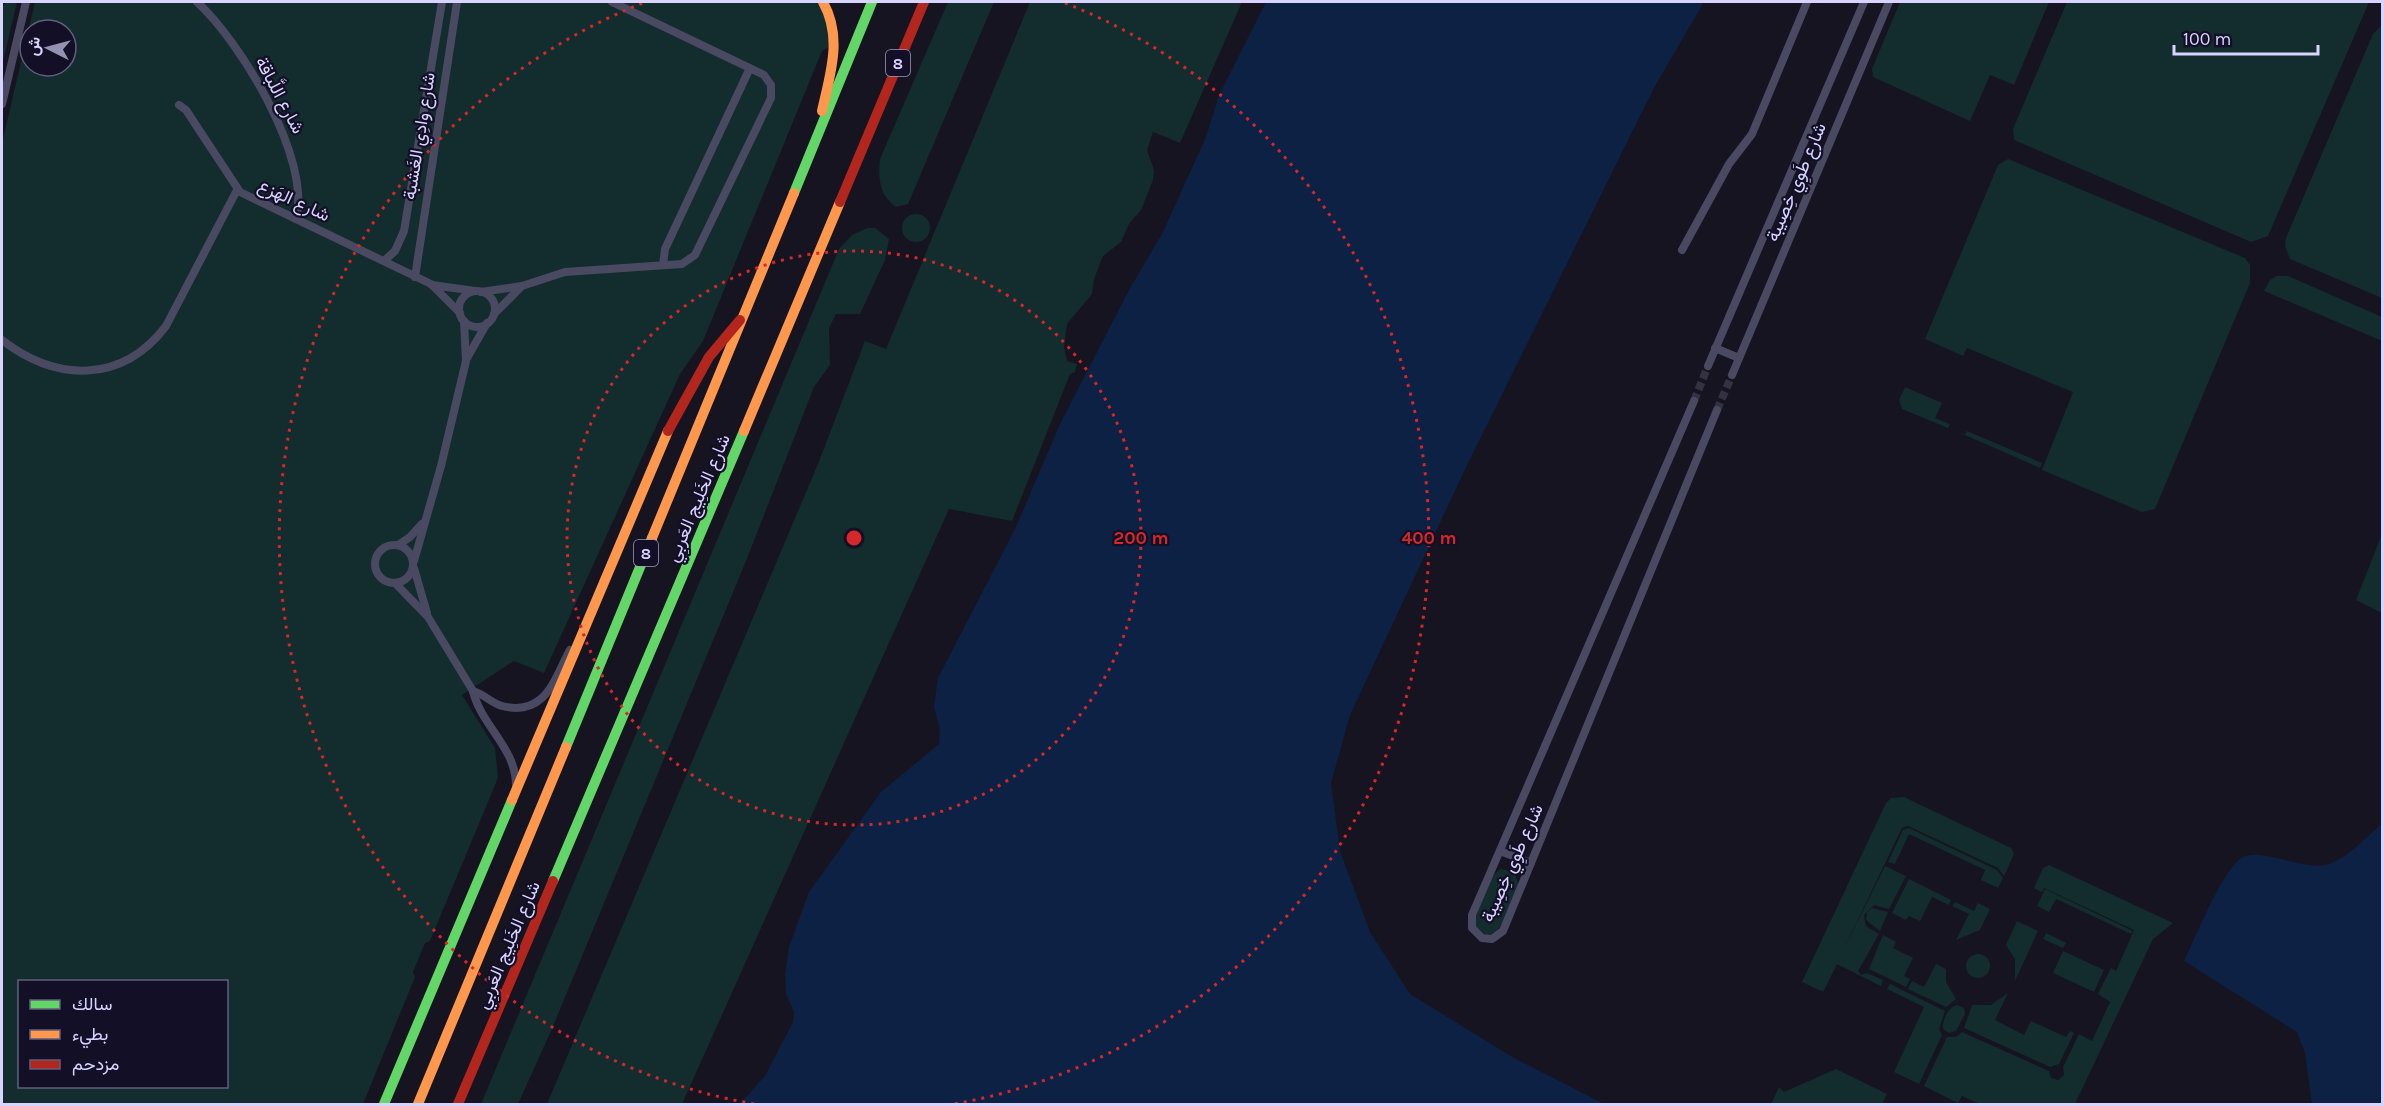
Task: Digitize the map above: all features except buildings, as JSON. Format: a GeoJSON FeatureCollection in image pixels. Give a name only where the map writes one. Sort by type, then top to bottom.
{"type":"FeatureCollection","features":[{"type":"Feature","properties":{"kind":"main road"},"geometry":{"type":"LineString","coordinates":[[815,142],[835,47],[831,19],[823,2]]}},
{"type":"Feature","properties":{"kind":"main road","name":"شارع الخَلِيج العَربِي"},"geometry":{"type":"LineString","coordinates":[[418,1104],[539,807],[746,315],[872,2]]}},
{"type":"Feature","properties":{"kind":"main road","name":"شارع الخَلِيج العَربِي"},"geometry":{"type":"LineString","coordinates":[[458,1104],[642,674],[924,2]]}},
{"type":"Feature","properties":{"kind":"main road"},"geometry":{"type":"LineString","coordinates":[[384,1104],[671,425],[717,345],[746,315]]}},
{"type":"Feature","properties":{"kind":"street"},"geometry":{"type":"LineString","coordinates":[[2,104],[5,81],[26,2]]}},
{"type":"Feature","properties":{"kind":"street","name":"شارع اللَّباقة"},"geometry":{"type":"LineString","coordinates":[[197,2],[222,30],[249,69],[287,142],[298,194],[296,219]]}},
{"type":"Feature","properties":{"kind":"street","name":"شارع وادِي الغَشبة"},"geometry":{"type":"LineString","coordinates":[[384,261],[395,251],[404,231],[442,2]]}},
{"type":"Feature","properties":{"kind":"street","name":"شارع وادِي الغَشبة"},"geometry":{"type":"LineString","coordinates":[[415,277],[457,2]]}},
{"type":"Feature","properties":{"kind":"street","name":"شارع الهَزع"},"geometry":{"type":"LineString","coordinates":[[179,105],[186,110],[229,173],[237,190],[431,284],[478,291],[522,286],[565,272],[686,263],[695,255],[771,98],[771,86],[767,78],[750,68],[612,2]]}},
{"type":"Feature","properties":{"kind":"street"},"geometry":{"type":"LineString","coordinates":[[1682,250],[1729,164],[1752,134],[1807,2]]}},
{"type":"Feature","properties":{"kind":"street","name":"شارع طَوِي خِصِيبة"},"geometry":{"type":"LineString","coordinates":[[1708,366],[1864,2]]}},
{"type":"Feature","properties":{"kind":"street","name":"شارع طَوِي خِصِيبة"},"geometry":{"type":"LineString","coordinates":[[1732,375],[1888,2]]}},
{"type":"Feature","properties":{"kind":"street"},"geometry":{"type":"LineString","coordinates":[[663,265],[665,249],[750,68]]}},
{"type":"Feature","properties":{"kind":"street"},"geometry":{"type":"LineString","coordinates":[[2,340],[28,358],[60,369],[105,368],[135,355],[166,326],[237,190]]}},
{"type":"Feature","properties":{"kind":"street","name":"شارع الهَزع"},"geometry":{"type":"LineString","coordinates":[[431,284],[462,317]]}},
{"type":"Feature","properties":{"kind":"street"},"geometry":{"type":"LineString","coordinates":[[395,584],[407,579],[414,564],[441,466],[466,361],[487,323],[522,286]]}},
{"type":"Feature","properties":{"kind":"street"},"geometry":{"type":"LineString","coordinates":[[466,361],[462,317],[464,297],[478,291],[491,298],[494,314]]}},
{"type":"Feature","properties":{"kind":"street"},"geometry":{"type":"LineString","coordinates":[[462,317],[475,326],[487,323]]}},
{"type":"Feature","properties":{"kind":"street"},"geometry":{"type":"LineString","coordinates":[[1715,348],[1739,358]]}},
{"type":"Feature","properties":{"kind":"street","name":"شارع طَوِي خِصِيبة"},"geometry":{"type":"LineString","coordinates":[[1694,401],[1472,915],[1472,928],[1479,937],[1492,939],[1503,931],[1717,410]]}},
{"type":"Feature","properties":{"kind":"street"},"geometry":{"type":"LineString","coordinates":[[424,521],[416,533],[398,544],[383,548],[375,560],[376,570],[381,578],[395,584],[428,617],[473,691],[512,762],[516,778],[515,794]]}},
{"type":"Feature","properties":{"kind":"street"},"geometry":{"type":"LineString","coordinates":[[398,544],[407,549],[414,564],[428,617]]}},
{"type":"Feature","properties":{"kind":"street"},"geometry":{"type":"LineString","coordinates":[[473,691],[495,703],[509,707],[523,707],[537,702],[553,687],[568,652],[580,639]]}},
{"type":"Feature","properties":{"kind":"street"},"geometry":{"type":"LineString","coordinates":[[1500,851],[1531,863]]}},
{"type":"Feature","properties":{"kind":"green space"},"geometry":{"type":"Polygon","coordinates":[[[6,2],[17,2],[2,66],[2,7],[6,2]]]}},
{"type":"Feature","properties":{"kind":"green space"},"geometry":{"type":"Polygon","coordinates":[[[35,2],[818,2],[828,22],[830,46],[822,51],[703,341],[680,374],[544,673],[514,661],[462,695],[495,748],[498,778],[430,941],[425,943],[413,972],[415,977],[363,1104],[2,1104],[2,143],[18,75],[18,78],[78,78],[78,18],[31,18],[35,2]]]}},
{"type":"Feature","properties":{"kind":"green space"},"geometry":{"type":"Polygon","coordinates":[[[948,2],[994,2],[908,204],[896,207],[886,197],[881,186],[880,159],[948,2]]]}},
{"type":"Feature","properties":{"kind":"green space"},"geometry":{"type":"Polygon","coordinates":[[[1030,2],[1242,2],[1180,143],[1153,132],[1147,150],[1154,170],[1153,180],[1141,210],[1129,224],[1121,242],[1103,256],[1094,279],[1092,294],[1067,324],[1064,347],[1067,361],[1077,364],[1075,372],[1070,374],[1012,521],[949,509],[682,1104],[547,1104],[818,464],[865,341],[886,349],[1030,2]]]}},
{"type":"Feature","properties":{"kind":"green space"},"geometry":{"type":"Polygon","coordinates":[[[1900,2],[2049,2],[2014,85],[1990,75],[1970,121],[1873,77],[1872,69],[1900,2]]]}},
{"type":"Feature","properties":{"kind":"green space"},"geometry":{"type":"Polygon","coordinates":[[[2067,2],[2369,2],[2268,236],[2251,242],[2014,140],[2013,129],[2067,2]]]}},
{"type":"Feature","properties":{"kind":"green space"},"geometry":{"type":"Polygon","coordinates":[[[2382,25],[2382,298],[2290,259],[2285,246],[2286,238],[2373,34],[2382,25]]]}},
{"type":"Feature","properties":{"kind":"green space"},"geometry":{"type":"Polygon","coordinates":[[[2008,159],[2245,258],[2250,265],[2250,283],[2155,509],[2142,512],[2042,470],[2073,392],[1967,348],[1963,356],[1925,339],[1998,165],[2008,159]]]}},
{"type":"Feature","properties":{"kind":"green space"},"geometry":{"type":"Polygon","coordinates":[[[916,214],[926,218],[930,228],[926,238],[916,242],[906,238],[902,228],[906,218],[916,214]]]}},
{"type":"Feature","properties":{"kind":"green space"},"geometry":{"type":"Polygon","coordinates":[[[867,228],[875,228],[889,239],[885,260],[860,314],[836,314],[829,328],[830,365],[814,387],[746,561],[551,1031],[518,1104],[481,1104],[839,249],[852,235],[867,228]]]}},
{"type":"Feature","properties":{"kind":"green space"},"geometry":{"type":"Polygon","coordinates":[[[2277,276],[2288,276],[2382,317],[2382,341],[2264,291],[2270,280],[2277,276]]]}},
{"type":"Feature","properties":{"kind":"green space"},"geometry":{"type":"Polygon","coordinates":[[[1905,387],[1942,403],[1935,418],[1950,424],[1948,428],[1902,409],[1899,400],[1905,387]]]}},
{"type":"Feature","properties":{"kind":"green space"},"geometry":{"type":"Polygon","coordinates":[[[1967,431],[2042,463],[2040,468],[1965,435],[1967,431]]]}},
{"type":"Feature","properties":{"kind":"green space"},"geometry":{"type":"Polygon","coordinates":[[[2382,534],[2382,613],[2356,600],[2382,534]]]}},
{"type":"Feature","properties":{"kind":"green space"},"geometry":{"type":"Polygon","coordinates":[[[1904,797],[2011,848],[2014,854],[2004,876],[1998,868],[1908,826],[1902,828],[1842,953],[1885,866],[1906,876],[1889,909],[1874,905],[1864,915],[1866,926],[1879,934],[1858,971],[1861,975],[1867,973],[1883,980],[1881,986],[1837,964],[1823,992],[1802,982],[1886,803],[1891,798],[1904,797]]]}},
{"type":"Feature","properties":{"kind":"green space"},"geometry":{"type":"Polygon","coordinates":[[[1909,828],[1997,870],[2003,878],[1998,888],[1981,880],[1985,870],[1909,834],[1895,864],[1888,862],[1903,830],[1909,828]]]}},
{"type":"Feature","properties":{"kind":"green space"},"geometry":{"type":"Polygon","coordinates":[[[2049,865],[2173,923],[2153,939],[2075,1104],[1980,1104],[1962,1096],[1958,1103],[1924,1086],[1947,1037],[1956,1037],[1962,1032],[2049,1071],[2051,1078],[2058,1080],[2064,1075],[2063,1067],[2079,1034],[2092,1041],[2110,1002],[2098,994],[2111,968],[2116,971],[2134,930],[2044,888],[2042,892],[2034,888],[2043,868],[2049,865]]]}},
{"type":"Feature","properties":{"kind":"green space"},"geometry":{"type":"Polygon","coordinates":[[[1501,869],[1514,872],[1519,885],[1499,929],[1492,934],[1485,934],[1477,929],[1479,906],[1491,879],[1501,869]]]}},
{"type":"Feature","properties":{"kind":"green space"},"geometry":{"type":"Polygon","coordinates":[[[1909,879],[1951,900],[1949,905],[1932,897],[1920,921],[1909,916],[1906,920],[1892,913],[1909,879]]]}},
{"type":"Feature","properties":{"kind":"green space"},"geometry":{"type":"Polygon","coordinates":[[[2045,889],[2133,931],[2131,934],[2056,899],[2049,912],[2037,906],[2045,889]]]}},
{"type":"Feature","properties":{"kind":"green space"},"geometry":{"type":"Polygon","coordinates":[[[1955,902],[1974,911],[1978,903],[1990,909],[1980,930],[1956,940],[1969,914],[1952,906],[1955,902]]]}},
{"type":"Feature","properties":{"kind":"green space"},"geometry":{"type":"Polygon","coordinates":[[[1872,908],[1888,912],[1880,931],[1866,920],[1867,912],[1872,908]]]}},
{"type":"Feature","properties":{"kind":"green space"},"geometry":{"type":"Polygon","coordinates":[[[2017,921],[2038,931],[2015,981],[2015,959],[2006,945],[2017,921]]]}},
{"type":"Feature","properties":{"kind":"green space"},"geometry":{"type":"Polygon","coordinates":[[[2046,933],[2066,943],[2063,948],[2043,939],[2046,933]]]}},
{"type":"Feature","properties":{"kind":"green space"},"geometry":{"type":"Polygon","coordinates":[[[1883,935],[1896,942],[1893,948],[1913,958],[1904,976],[1910,979],[1906,987],[1869,969],[1883,935]]]}},
{"type":"Feature","properties":{"kind":"green space"},"geometry":{"type":"Polygon","coordinates":[[[2063,951],[2104,970],[2094,992],[2053,973],[2063,951]]]}},
{"type":"Feature","properties":{"kind":"green space"},"geometry":{"type":"Polygon","coordinates":[[[1978,954],[1987,957],[1990,966],[1987,975],[1978,978],[1969,975],[1966,966],[1969,957],[1978,954]]]}},
{"type":"Feature","properties":{"kind":"green space"},"geometry":{"type":"Polygon","coordinates":[[[1936,964],[1946,969],[1946,982],[1956,999],[1946,1007],[1908,989],[1912,981],[1924,987],[1936,964]]]}},
{"type":"Feature","properties":{"kind":"green space"},"geometry":{"type":"Polygon","coordinates":[[[1890,984],[1945,1011],[1939,1029],[1942,1035],[1919,1084],[1894,1072],[1924,1007],[1887,989],[1890,984]]]}},
{"type":"Feature","properties":{"kind":"green space"},"geometry":{"type":"Polygon","coordinates":[[[2008,993],[1995,1020],[2024,1035],[2031,1021],[2066,1037],[2070,1031],[2074,1033],[2059,1064],[2050,1067],[1964,1028],[1972,1005],[1991,1005],[2008,993]]]}},
{"type":"Feature","properties":{"kind":"green space"},"geometry":{"type":"Polygon","coordinates":[[[1957,1005],[1964,1008],[1965,1014],[1956,1031],[1949,1033],[1943,1029],[1946,1014],[1957,1005]]]}},
{"type":"Feature","properties":{"kind":"green space"},"geometry":{"type":"Polygon","coordinates":[[[1836,1069],[1887,1094],[1882,1104],[1771,1104],[1779,1087],[1784,1092],[1836,1069]]]}},
{"type":"Feature","properties":{"kind":"water"},"geometry":{"type":"Polygon","coordinates":[[[1266,2],[1704,2],[1655,86],[1468,463],[1350,715],[1331,783],[1340,851],[1370,932],[1410,994],[1514,1058],[1604,1104],[740,1104],[765,1076],[793,1022],[794,1012],[786,994],[785,974],[789,947],[809,892],[881,792],[939,744],[940,730],[934,707],[938,678],[1015,529],[1060,424],[1130,288],[1162,234],[1206,137],[1219,95],[1266,2]]]}},
{"type":"Feature","properties":{"kind":"water"},"geometry":{"type":"Polygon","coordinates":[[[2382,824],[2382,1104],[2312,1104],[2305,1053],[2297,1032],[2184,961],[2219,888],[2235,863],[2243,857],[2261,855],[2306,865],[2326,865],[2348,853],[2382,824]]]}},
{"type":"Feature","properties":{"kind":"tunnel"},"geometry":{"type":"LineString","coordinates":[[1694,401],[1708,366]]}},
{"type":"Feature","properties":{"kind":"tunnel"},"geometry":{"type":"LineString","coordinates":[[1717,410],[1732,375]]}},
{"type":"Feature","properties":{"kind":"traffic: fast"},"geometry":{"type":"LineString","coordinates":[[794,193],[872,2]]}},
{"type":"Feature","properties":{"kind":"traffic: fast"},"geometry":{"type":"LineString","coordinates":[[553,881],[744,431]]}},
{"type":"Feature","properties":{"kind":"traffic: fast"},"geometry":{"type":"LineString","coordinates":[[566,747],[652,538]]}},
{"type":"Feature","properties":{"kind":"traffic: fast"},"geometry":{"type":"LineString","coordinates":[[384,1104],[512,800]]}},
{"type":"Feature","properties":{"kind":"traffic: slow"},"geometry":{"type":"LineString","coordinates":[[822,111],[834,43],[829,16],[823,2]]}},
{"type":"Feature","properties":{"kind":"traffic: slow"},"geometry":{"type":"LineString","coordinates":[[652,538],[794,193]]}},
{"type":"Feature","properties":{"kind":"traffic: slow"},"geometry":{"type":"LineString","coordinates":[[744,431],[840,202]]}},
{"type":"Feature","properties":{"kind":"traffic: slow"},"geometry":{"type":"LineString","coordinates":[[512,800],[668,431]]}},
{"type":"Feature","properties":{"kind":"traffic: slow"},"geometry":{"type":"LineString","coordinates":[[418,1104],[566,747]]}},
{"type":"Feature","properties":{"kind":"traffic: jam"},"geometry":{"type":"LineString","coordinates":[[840,202],[924,2]]}},
{"type":"Feature","properties":{"kind":"traffic: jam"},"geometry":{"type":"LineString","coordinates":[[668,431],[709,357],[740,320]]}},
{"type":"Feature","properties":{"kind":"traffic: jam"},"geometry":{"type":"LineString","coordinates":[[458,1104],[553,881]]}}]}
